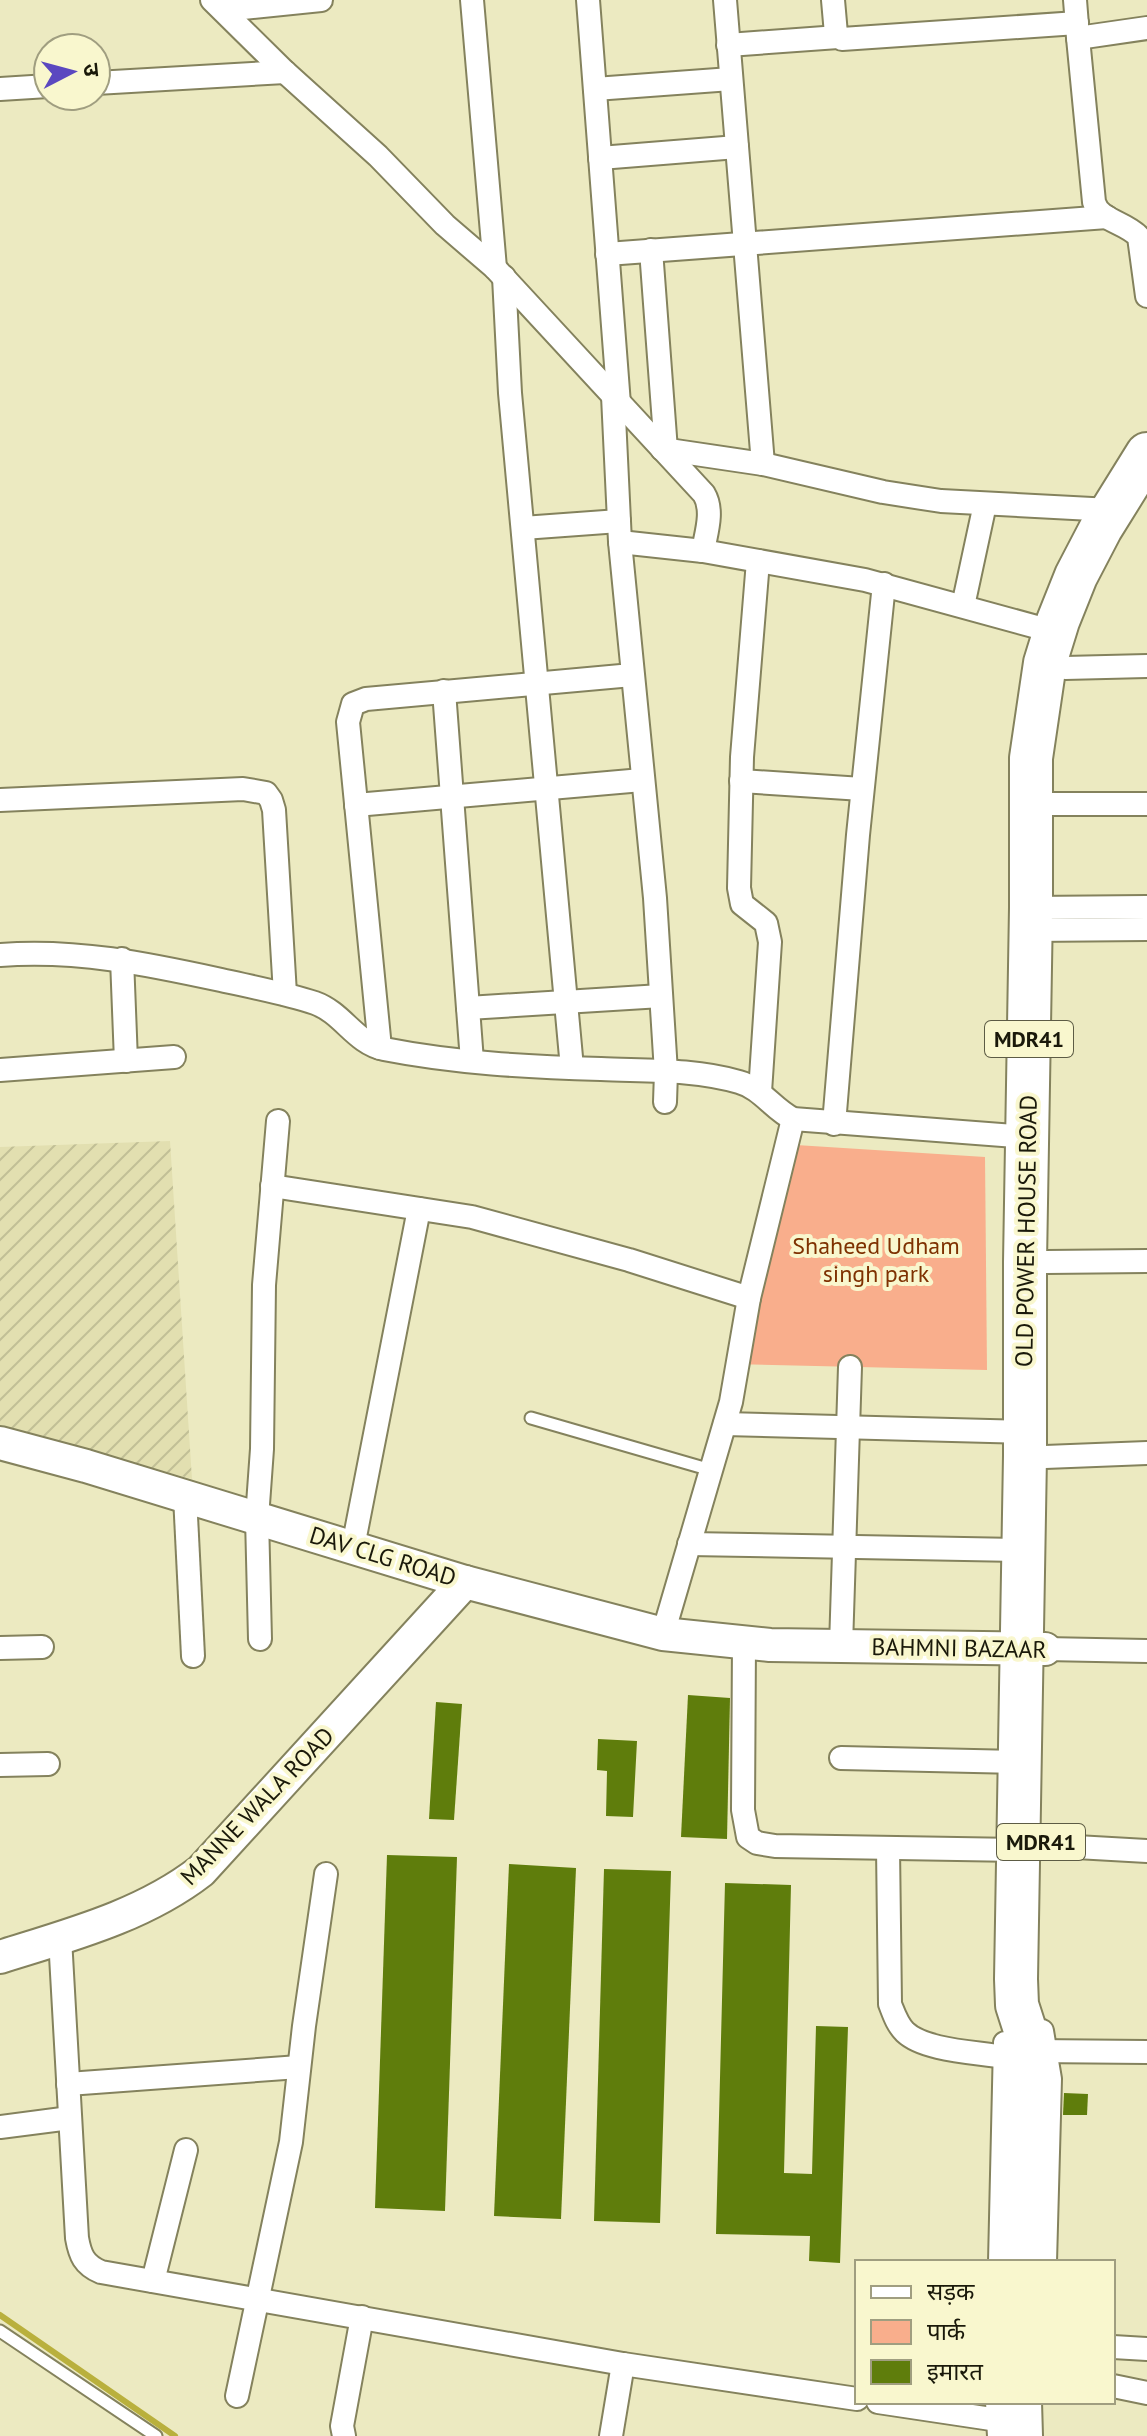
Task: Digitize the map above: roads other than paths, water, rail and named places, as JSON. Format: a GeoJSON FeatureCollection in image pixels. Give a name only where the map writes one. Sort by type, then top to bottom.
{"type":"FeatureCollection","features":[{"type":"Feature","properties":{"kind":"highway","name":"OLD POWER HOUSE ROAD"},"geometry":{"type":"LineString","coordinates":[[1034,1649],[1035,1444],[1027,1137],[1052,804],[1060,650],[1076,576],[1129,502],[1147,454]]}},
{"type":"Feature","properties":{"kind":"highway","name":"OLD POWER HOUSE ROAD"},"geometry":{"type":"LineString","coordinates":[[1034,1649],[1024,1550],[1035,1444],[1046,1262],[1041,919],[1031,758],[1045,663],[1060,650]]}},
{"type":"Feature","properties":{"kind":"highway","name":"MDR41"},"geometry":{"type":"LineString","coordinates":[[1022,2260],[1026,2038],[1039,1979],[1030,1847],[1020,1762],[1034,1649]]}},
{"type":"Feature","properties":{"kind":"highway","name":"MDR41"},"geometry":{"type":"LineString","coordinates":[[1030,1847],[1034,1649]]}},
{"type":"Feature","properties":{"kind":"street"},"geometry":{"type":"LineString","coordinates":[[218,5],[321,0]]}},
{"type":"Feature","properties":{"kind":"street"},"geometry":{"type":"LineString","coordinates":[[472,0],[572,1068]]}},
{"type":"Feature","properties":{"kind":"street"},"geometry":{"type":"LineString","coordinates":[[588,0],[616,400],[620,532],[655,898],[666,1072],[665,1102]]}},
{"type":"Feature","properties":{"kind":"street"},"geometry":{"type":"LineString","coordinates":[[725,0],[763,464]]}},
{"type":"Feature","properties":{"kind":"street"},"geometry":{"type":"LineString","coordinates":[[833,0],[838,37]]}},
{"type":"Feature","properties":{"kind":"street"},"geometry":{"type":"LineString","coordinates":[[1075,0],[1094,202],[1098,212],[1133,230],[1139,237],[1147,296]]}},
{"type":"Feature","properties":{"kind":"street"},"geometry":{"type":"LineString","coordinates":[[218,5],[285,72],[378,156],[445,225],[499,272],[664,450],[708,500],[709,515],[703,551]]}},
{"type":"Feature","properties":{"kind":"street"},"geometry":{"type":"LineString","coordinates":[[728,45],[838,37],[1147,28]]}},
{"type":"Feature","properties":{"kind":"street"},"geometry":{"type":"LineString","coordinates":[[112,82],[285,72]]}},
{"type":"Feature","properties":{"kind":"street"},"geometry":{"type":"LineString","coordinates":[[595,89],[731,79]]}},
{"type":"Feature","properties":{"kind":"street"},"geometry":{"type":"LineString","coordinates":[[0,89],[32,87]]}},
{"type":"Feature","properties":{"kind":"street"},"geometry":{"type":"LineString","coordinates":[[600,158],[737,147]]}},
{"type":"Feature","properties":{"kind":"street"},"geometry":{"type":"LineString","coordinates":[[607,254],[1107,217]]}},
{"type":"Feature","properties":{"kind":"street"},"geometry":{"type":"LineString","coordinates":[[651,250],[664,450]]}},
{"type":"Feature","properties":{"kind":"street"},"geometry":{"type":"LineString","coordinates":[[664,450],[763,464],[883,492],[985,504],[1129,502]]}},
{"type":"Feature","properties":{"kind":"street"},"geometry":{"type":"LineString","coordinates":[[963,606],[985,504]]}},
{"type":"Feature","properties":{"kind":"street"},"geometry":{"type":"LineString","coordinates":[[523,528],[620,532],[703,551],[884,584],[963,606],[1060,650],[1147,666]]}},
{"type":"Feature","properties":{"kind":"street"},"geometry":{"type":"LineString","coordinates":[[758,561],[741,781],[740,898],[746,908],[766,923],[770,942],[760,1092]]}},
{"type":"Feature","properties":{"kind":"street"},"geometry":{"type":"LineString","coordinates":[[834,1124],[862,789],[884,584]]}},
{"type":"Feature","properties":{"kind":"street"},"geometry":{"type":"LineString","coordinates":[[380,1048],[348,722],[353,704],[366,699],[632,675]]}},
{"type":"Feature","properties":{"kind":"street"},"geometry":{"type":"LineString","coordinates":[[444,691],[472,1061]]}},
{"type":"Feature","properties":{"kind":"street"},"geometry":{"type":"LineString","coordinates":[[356,805],[642,780]]}},
{"type":"Feature","properties":{"kind":"street"},"geometry":{"type":"LineString","coordinates":[[741,781],[862,789]]}},
{"type":"Feature","properties":{"kind":"street"},"geometry":{"type":"LineString","coordinates":[[0,800],[243,789],[266,793],[274,810],[285,994]]}},
{"type":"Feature","properties":{"kind":"street"},"geometry":{"type":"LineString","coordinates":[[1052,804],[1147,804]]}},
{"type":"Feature","properties":{"kind":"street"},"geometry":{"type":"LineString","coordinates":[[1041,919],[1147,907]]}},
{"type":"Feature","properties":{"kind":"street"},"geometry":{"type":"LineString","coordinates":[[1041,919],[1147,929]]}},
{"type":"Feature","properties":{"kind":"street"},"geometry":{"type":"LineString","coordinates":[[0,955],[67,954],[122,959],[285,994],[333,1012],[364,1040],[380,1048],[472,1061],[666,1072],[739,1082],[760,1092],[783,1114],[793,1119],[1027,1137]]}},
{"type":"Feature","properties":{"kind":"street"},"geometry":{"type":"LineString","coordinates":[[122,959],[126,1061]]}},
{"type":"Feature","properties":{"kind":"street"},"geometry":{"type":"LineString","coordinates":[[468,1008],[661,996]]}},
{"type":"Feature","properties":{"kind":"street"},"geometry":{"type":"LineString","coordinates":[[0,1070],[174,1057]]}},
{"type":"Feature","properties":{"kind":"street"},"geometry":{"type":"LineString","coordinates":[[663,1634],[725,1424],[738,1372],[749,1298],[793,1119]]}},
{"type":"Feature","properties":{"kind":"street"},"geometry":{"type":"LineString","coordinates":[[260,1639],[257,1518],[262,1449],[264,1285],[278,1121]]}},
{"type":"Feature","properties":{"kind":"street"},"geometry":{"type":"LineString","coordinates":[[272,1186],[486,1220],[749,1298]]}},
{"type":"Feature","properties":{"kind":"street"},"geometry":{"type":"LineString","coordinates":[[353,1547],[419,1209]]}},
{"type":"Feature","properties":{"kind":"street"},"geometry":{"type":"LineString","coordinates":[[1046,1262],[1147,1261]]}},
{"type":"Feature","properties":{"kind":"street"},"geometry":{"type":"LineString","coordinates":[[841,1646],[850,1367]]}},
{"type":"Feature","properties":{"kind":"street"},"geometry":{"type":"LineString","coordinates":[[725,1424],[849,1427],[1147,1453]]}},
{"type":"Feature","properties":{"kind":"street","name":"DAV CLG ROAD"},"geometry":{"type":"LineString","coordinates":[[0,1443],[465,1582],[663,1634],[757,1644]]}},
{"type":"Feature","properties":{"kind":"street"},"geometry":{"type":"LineString","coordinates":[[185,1496],[193,1656]]}},
{"type":"Feature","properties":{"kind":"street"},"geometry":{"type":"LineString","coordinates":[[689,1544],[1024,1550]]}},
{"type":"Feature","properties":{"kind":"street","name":"MANNE WALA ROAD"},"geometry":{"type":"LineString","coordinates":[[0,1957],[146,1907],[174,1892],[201,1871],[465,1582]]}},
{"type":"Feature","properties":{"kind":"street"},"geometry":{"type":"LineString","coordinates":[[757,1644],[743,1810],[748,1837],[757,1843],[775,1846],[1030,1847],[1147,1851]]}},
{"type":"Feature","properties":{"kind":"street","name":"BAHMNI BAZAAR"},"geometry":{"type":"LineString","coordinates":[[757,1644],[1147,1651]]}},
{"type":"Feature","properties":{"kind":"street"},"geometry":{"type":"LineString","coordinates":[[0,1648],[42,1647]]}},
{"type":"Feature","properties":{"kind":"street"},"geometry":{"type":"LineString","coordinates":[[841,1758],[1020,1762]]}},
{"type":"Feature","properties":{"kind":"street"},"geometry":{"type":"LineString","coordinates":[[0,1765],[48,1764]]}},
{"type":"Feature","properties":{"kind":"street"},"geometry":{"type":"LineString","coordinates":[[888,1848],[890,2004],[895,2020],[906,2033],[935,2046],[1026,2038],[1147,2052]]}},
{"type":"Feature","properties":{"kind":"street"},"geometry":{"type":"LineString","coordinates":[[237,2396],[291,2142],[326,1874]]}},
{"type":"Feature","properties":{"kind":"street"},"geometry":{"type":"LineString","coordinates":[[60,1938],[77,2238],[83,2260],[90,2268],[623,2364],[855,2399]]}},
{"type":"Feature","properties":{"kind":"street"},"geometry":{"type":"LineString","coordinates":[[1000,2260],[1026,2038]]}},
{"type":"Feature","properties":{"kind":"street"},"geometry":{"type":"LineString","coordinates":[[1026,2038],[1050,2079],[1045,2260]]}},
{"type":"Feature","properties":{"kind":"street"},"geometry":{"type":"LineString","coordinates":[[68,2084],[299,2067]]}},
{"type":"Feature","properties":{"kind":"street"},"geometry":{"type":"LineString","coordinates":[[0,2127],[70,2118]]}},
{"type":"Feature","properties":{"kind":"street"},"geometry":{"type":"LineString","coordinates":[[153,2281],[186,2150]]}},
{"type":"Feature","properties":{"kind":"street"},"geometry":{"type":"LineString","coordinates":[[344,2436],[342,2426],[362,2317]]}},
{"type":"Feature","properties":{"kind":"street"},"geometry":{"type":"LineString","coordinates":[[1115,2347],[1147,2349]]}},
{"type":"Feature","properties":{"kind":"street"},"geometry":{"type":"LineString","coordinates":[[611,2436],[623,2364]]}},
{"type":"Feature","properties":{"kind":"street"},"geometry":{"type":"LineString","coordinates":[[1115,2386],[1147,2393]]}},
{"type":"Feature","properties":{"kind":"street"},"geometry":{"type":"LineString","coordinates":[[893,2404],[1007,2419]]}},
{"type":"Feature","properties":{"kind":"street"},"geometry":{"type":"LineString","coordinates":[[1040,2404],[1041,2436]]}},
{"type":"Feature","properties":{"kind":"lane"},"geometry":{"type":"LineString","coordinates":[[531,1418],[711,1470]]}},
{"type":"Feature","properties":{"kind":"lane"},"geometry":{"type":"LineString","coordinates":[[0,2331],[156,2436]]}},
{"type":"Feature","properties":{"kind":"waterway"},"geometry":{"type":"LineString","coordinates":[[0,2315],[175,2436]]}},
{"type":"Feature","properties":{"kind":"park label","name":"Shaheed Udham singh park"},"geometry":{"type":"Point","coordinates":[876,1259]}}]}
